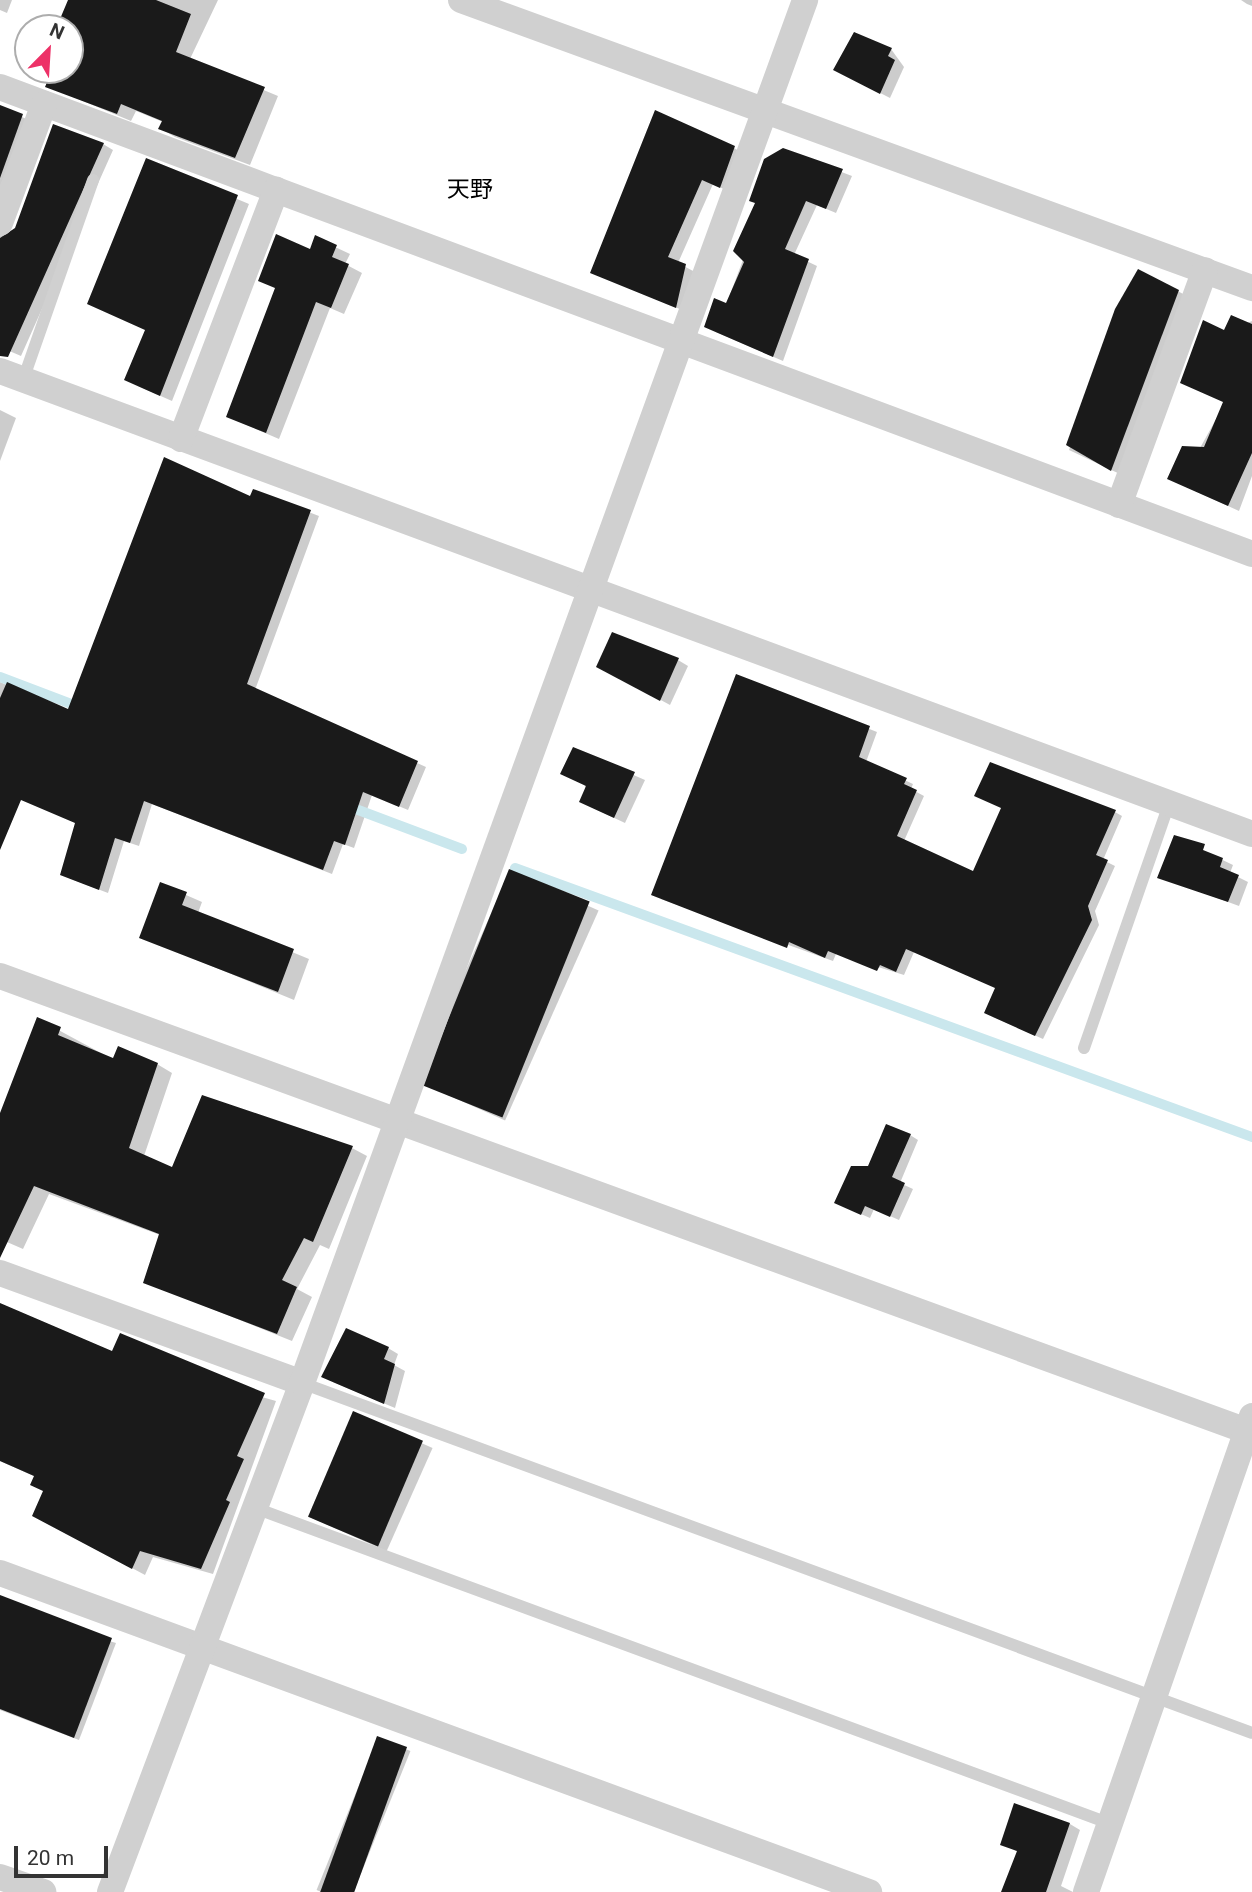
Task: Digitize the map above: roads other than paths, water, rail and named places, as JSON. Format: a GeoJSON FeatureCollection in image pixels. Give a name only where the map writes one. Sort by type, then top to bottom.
{"type":"FeatureCollection","features":[{"type":"Feature","properties":{"kind":"street"},"geometry":{"type":"LineString","coordinates":[[461,0],[766,108],[1252,288]]}},
{"type":"Feature","properties":{"kind":"street"},"geometry":{"type":"LineString","coordinates":[[110,1892],[204,1649],[302,1383],[395,1116],[586,590],[806,0]]}},
{"type":"Feature","properties":{"kind":"street"},"geometry":{"type":"LineString","coordinates":[[0,88],[1252,554]]}},
{"type":"Feature","properties":{"kind":"street"},"geometry":{"type":"LineString","coordinates":[[0,223],[44,104]]}},
{"type":"Feature","properties":{"kind":"street"},"geometry":{"type":"LineString","coordinates":[[181,439],[276,190]]}},
{"type":"Feature","properties":{"kind":"street"},"geometry":{"type":"LineString","coordinates":[[1119,505],[1205,270]]}},
{"type":"Feature","properties":{"kind":"street"},"geometry":{"type":"LineString","coordinates":[[11,375],[586,590],[1252,834]]}},
{"type":"Feature","properties":{"kind":"street"},"geometry":{"type":"LineString","coordinates":[[0,975],[1250,1427],[1086,1892]]}},
{"type":"Feature","properties":{"kind":"street"},"geometry":{"type":"LineString","coordinates":[[0,1273],[302,1383]]}},
{"type":"Feature","properties":{"kind":"street"},"geometry":{"type":"LineString","coordinates":[[0,1573],[869,1892]]}},
{"type":"Feature","properties":{"kind":"street"},"geometry":{"type":"LineString","coordinates":[[0,1877],[43,1892]]}},
{"type":"Feature","properties":{"kind":"lane"},"geometry":{"type":"LineString","coordinates":[[11,375],[93,180]]}},
{"type":"Feature","properties":{"kind":"lane"},"geometry":{"type":"LineString","coordinates":[[1084,1048],[1169,804]]}},
{"type":"Feature","properties":{"kind":"lane"},"geometry":{"type":"LineString","coordinates":[[302,1383],[1252,1733]]}},
{"type":"Feature","properties":{"kind":"lane"},"geometry":{"type":"LineString","coordinates":[[255,1508],[1111,1824]]}},
{"type":"Feature","properties":{"kind":"waterway"},"geometry":{"type":"LineString","coordinates":[[0,677],[82,708]]}},
{"type":"Feature","properties":{"kind":"waterway"},"geometry":{"type":"LineString","coordinates":[[345,805],[462,849]]}},
{"type":"Feature","properties":{"kind":"waterway"},"geometry":{"type":"LineString","coordinates":[[515,868],[1252,1137]]}},
{"type":"Feature","properties":{"kind":"district","name":"天野"},"geometry":{"type":"Point","coordinates":[470,190]}}]}
